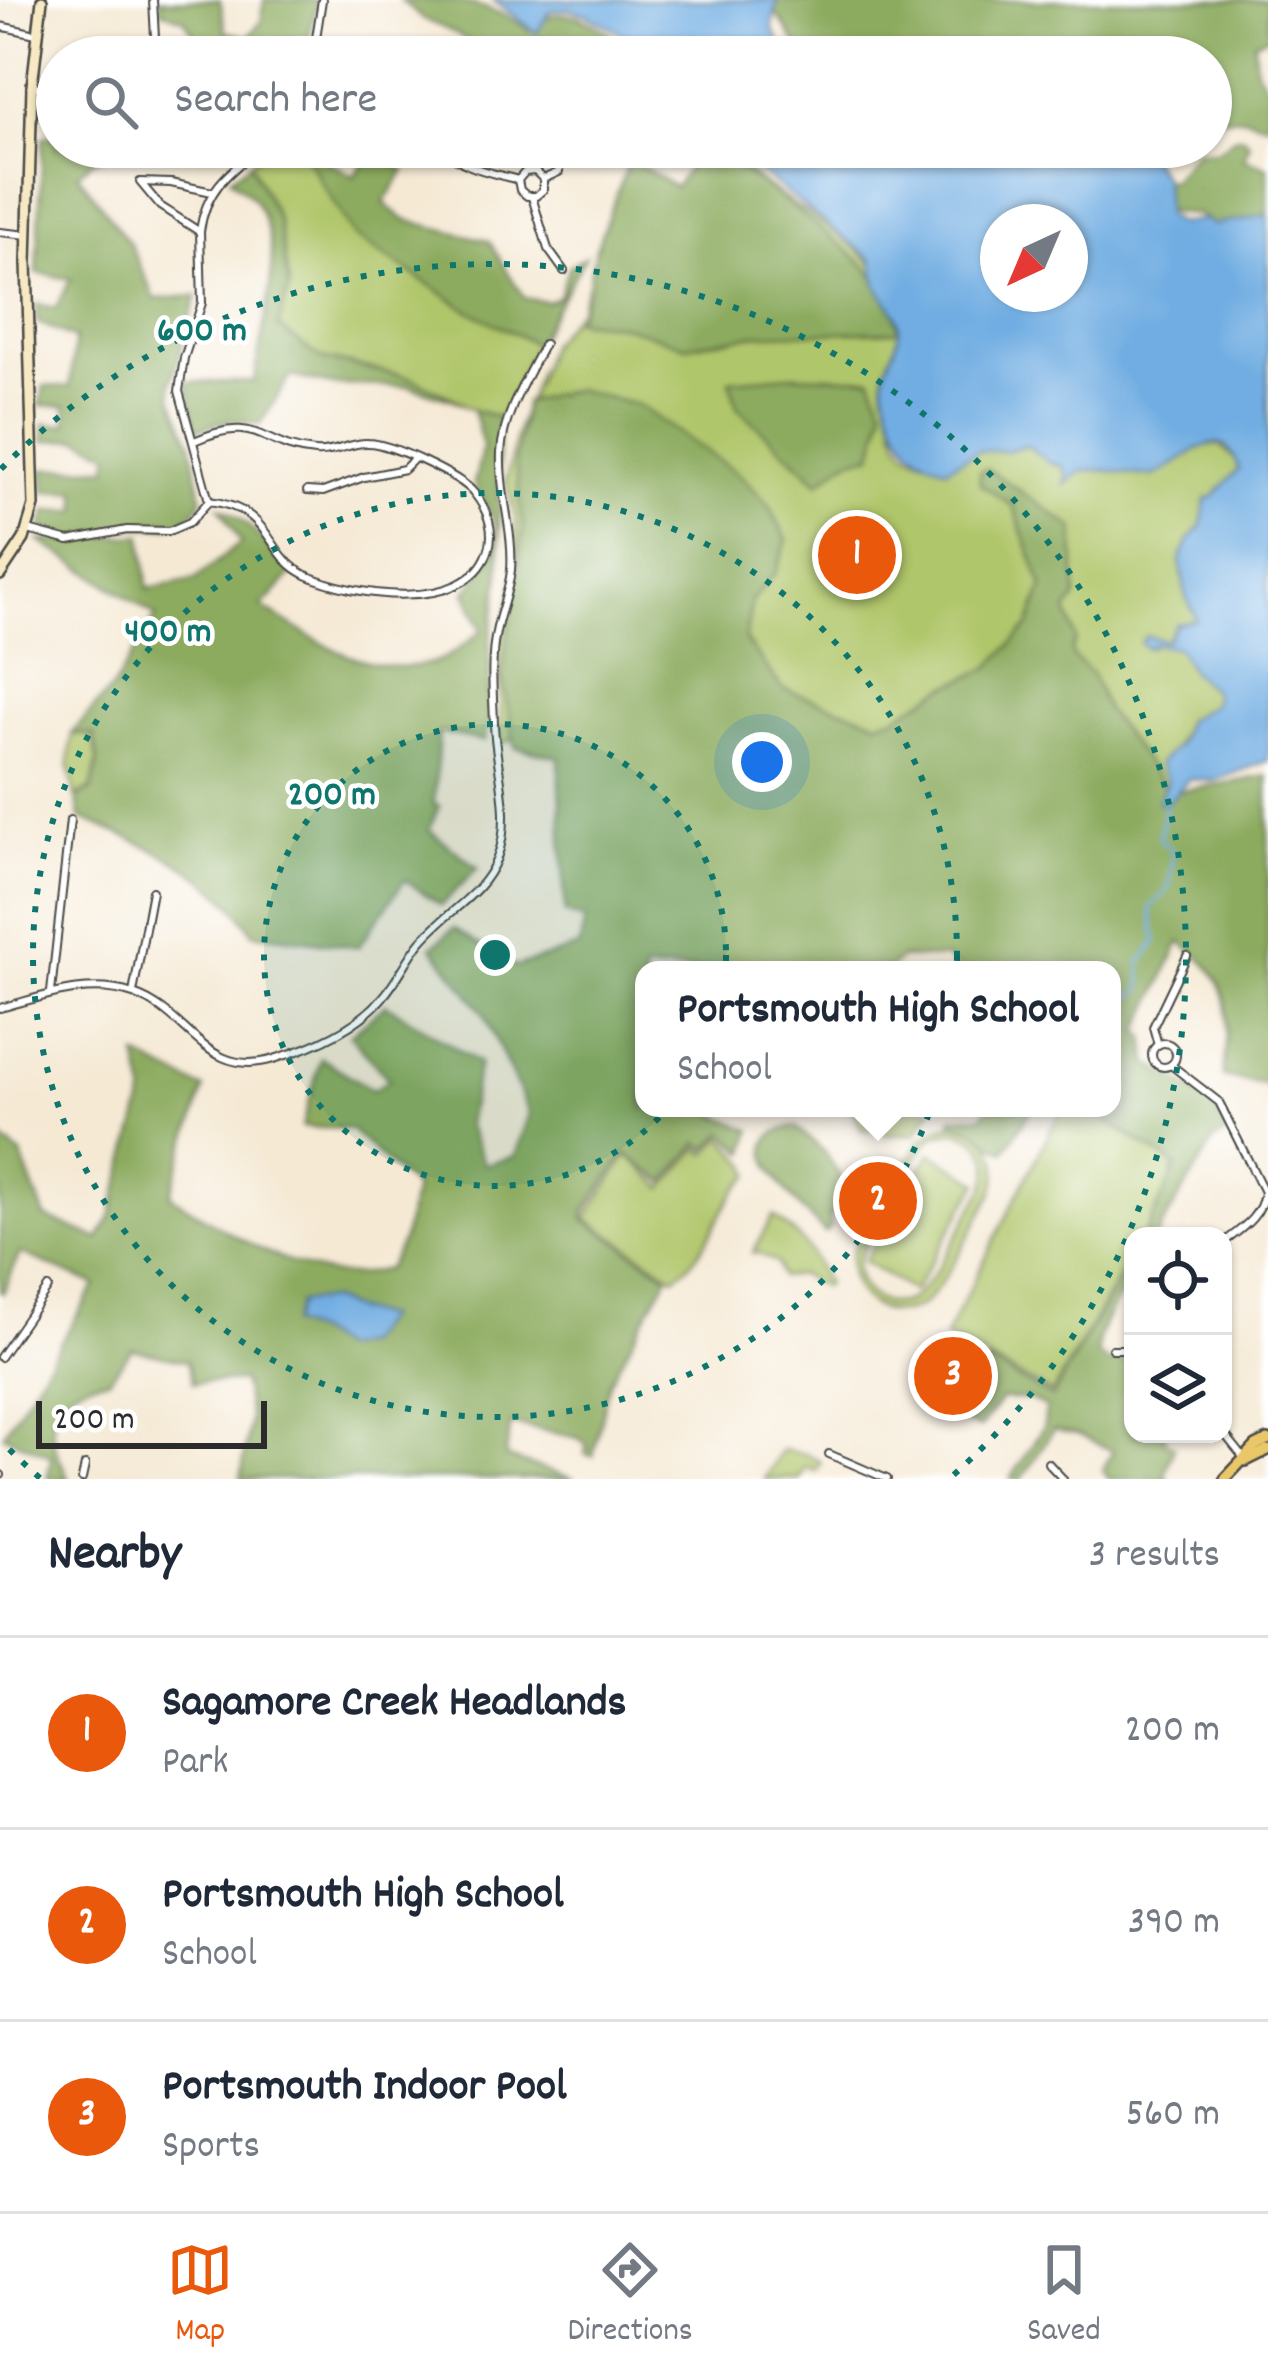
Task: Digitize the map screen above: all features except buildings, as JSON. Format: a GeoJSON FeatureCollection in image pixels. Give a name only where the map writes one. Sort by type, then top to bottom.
{"type":"FeatureCollection","features":[{"type":"Feature","properties":{"kind":"main road"},"geometry":{"type":"LineString","coordinates":[[37,34],[42,0]]}},
{"type":"Feature","properties":{"kind":"main road"},"geometry":{"type":"LineString","coordinates":[[0,575],[28,530],[35,487],[27,323],[36,44]]}},
{"type":"Feature","properties":{"kind":"main road"},"geometry":{"type":"LineString","coordinates":[[1246,1461],[1250,1452],[1268,1440]]}},
{"type":"Feature","properties":{"kind":"main road"},"geometry":{"type":"LineString","coordinates":[[1225,1479],[1268,1450]]}},
{"type":"Feature","properties":{"kind":"street"},"geometry":{"type":"LineString","coordinates":[[152,0],[155,36]]}},
{"type":"Feature","properties":{"kind":"street"},"geometry":{"type":"LineString","coordinates":[[316,36],[322,0]]}},
{"type":"Feature","properties":{"kind":"street"},"geometry":{"type":"LineString","coordinates":[[0,26],[37,34]]}},
{"type":"Feature","properties":{"kind":"street"},"geometry":{"type":"LineString","coordinates":[[32,86],[36,87]]}},
{"type":"Feature","properties":{"kind":"street"},"geometry":{"type":"LineString","coordinates":[[209,501],[179,391],[202,303],[203,208],[234,168]]}},
{"type":"Feature","properties":{"kind":"street"},"geometry":{"type":"LineString","coordinates":[[476,168],[518,180]]}},
{"type":"Feature","properties":{"kind":"street"},"geometry":{"type":"LineString","coordinates":[[518,180],[530,171],[543,178],[559,168]]}},
{"type":"Feature","properties":{"kind":"street"},"geometry":{"type":"LineString","coordinates":[[532,197],[543,190],[543,178]]}},
{"type":"Feature","properties":{"kind":"street"},"geometry":{"type":"LineString","coordinates":[[518,180],[520,190],[532,197],[548,249],[564,271]]}},
{"type":"Feature","properties":{"kind":"street"},"geometry":{"type":"LineString","coordinates":[[200,232],[160,206],[140,182],[184,184],[212,192]]}},
{"type":"Feature","properties":{"kind":"street"},"geometry":{"type":"LineString","coordinates":[[0,232],[28,235]]}},
{"type":"Feature","properties":{"kind":"street"},"geometry":{"type":"LineString","coordinates":[[0,1008],[51,992],[85,988],[133,994],[159,1007],[222,1058],[241,1064],[270,1060],[308,1047],[363,1016],[382,998],[426,936],[475,894],[500,850],[504,823],[494,719],[494,640],[511,569],[501,456],[509,418],[544,344]]}},
{"type":"Feature","properties":{"kind":"street"},"geometry":{"type":"LineString","coordinates":[[194,441],[247,428],[301,450],[327,453],[375,443],[470,487],[490,524],[492,542],[485,560],[472,574],[448,588],[392,596],[307,575],[294,567],[245,510],[209,501]]}},
{"type":"Feature","properties":{"kind":"street"},"geometry":{"type":"LineString","coordinates":[[307,491],[333,490],[364,476],[404,470],[415,458]]}},
{"type":"Feature","properties":{"kind":"street"},"geometry":{"type":"LineString","coordinates":[[28,530],[69,542],[128,530],[169,531],[190,522],[209,501]]}},
{"type":"Feature","properties":{"kind":"street"},"geometry":{"type":"LineString","coordinates":[[51,992],[70,820]]}},
{"type":"Feature","properties":{"kind":"street"},"geometry":{"type":"LineString","coordinates":[[133,994],[152,891]]}},
{"type":"Feature","properties":{"kind":"street"},"geometry":{"type":"LineString","coordinates":[[1158,1045],[1153,1027],[1187,956]]}},
{"type":"Feature","properties":{"kind":"street"},"geometry":{"type":"LineString","coordinates":[[1158,1045],[1152,1053],[1154,1061],[1161,1067],[1171,1065],[1219,1102],[1264,1192],[1252,1219],[1232,1236]]}},
{"type":"Feature","properties":{"kind":"street"},"geometry":{"type":"LineString","coordinates":[[1158,1045],[1173,1048],[1176,1056],[1171,1065]]}},
{"type":"Feature","properties":{"kind":"street"},"geometry":{"type":"LineString","coordinates":[[0,1357],[48,1288]]}},
{"type":"Feature","properties":{"kind":"street"},"geometry":{"type":"LineString","coordinates":[[1112,1349],[1124,1349]]}},
{"type":"Feature","properties":{"kind":"street"},"geometry":{"type":"LineString","coordinates":[[1232,1443],[1246,1461]]}},
{"type":"Feature","properties":{"kind":"street"},"geometry":{"type":"LineString","coordinates":[[829,1454],[886,1479]]}},
{"type":"Feature","properties":{"kind":"street"},"geometry":{"type":"LineString","coordinates":[[1048,1463],[1063,1479]]}},
{"type":"Feature","properties":{"kind":"street"},"geometry":{"type":"LineString","coordinates":[[82,1479],[85,1466]]}},
{"type":"Feature","properties":{"kind":"green space"},"geometry":{"type":"Polygon","coordinates":[[[160,0],[220,0],[226,32],[244,36],[195,36],[184,19],[161,11],[160,0]]]}},
{"type":"Feature","properties":{"kind":"green space"},"geometry":{"type":"Polygon","coordinates":[[[264,0],[318,0],[309,36],[249,36],[261,22],[264,0]]]}},
{"type":"Feature","properties":{"kind":"green space"},"geometry":{"type":"Polygon","coordinates":[[[401,0],[468,4],[529,30],[564,14],[585,19],[610,36],[460,36],[421,18],[401,0]]]}},
{"type":"Feature","properties":{"kind":"green space"},"geometry":{"type":"Polygon","coordinates":[[[1268,0],[1268,37],[1254,41],[1256,70],[1268,87],[1267,124],[1232,117],[1232,36],[791,36],[768,1],[1268,0]]]}},
{"type":"Feature","properties":{"kind":"green space"},"geometry":{"type":"Polygon","coordinates":[[[1244,137],[1249,143],[1244,158],[1268,167],[1268,215],[1214,225],[1198,215],[1165,212],[1164,179],[1170,181],[1181,168],[1232,168],[1232,139],[1244,137]]]}},
{"type":"Feature","properties":{"kind":"green space"},"geometry":{"type":"Polygon","coordinates":[[[42,168],[84,168],[78,174],[130,244],[155,299],[197,296],[171,383],[191,442],[202,500],[177,524],[118,528],[76,538],[142,535],[148,589],[194,580],[241,543],[220,507],[251,528],[293,573],[262,607],[344,654],[366,661],[388,666],[435,662],[482,631],[466,592],[497,540],[492,517],[474,484],[483,446],[473,410],[498,417],[500,577],[490,642],[489,722],[484,741],[439,732],[434,805],[439,806],[429,830],[478,868],[441,905],[405,880],[358,947],[253,933],[199,876],[154,850],[80,818],[77,798],[92,790],[98,761],[94,735],[72,733],[114,686],[156,616],[40,541],[68,539],[42,529],[46,511],[78,511],[77,491],[45,492],[44,469],[108,467],[110,453],[79,439],[44,441],[44,424],[67,425],[66,406],[40,405],[44,386],[70,387],[75,339],[37,322],[37,304],[56,308],[71,279],[37,273],[42,168]]]}},
{"type":"Feature","properties":{"kind":"green space"},"geometry":{"type":"Polygon","coordinates":[[[243,168],[252,168],[278,220],[289,287],[278,327],[320,358],[409,377],[463,403],[408,386],[333,385],[291,376],[260,424],[229,420],[196,430],[187,382],[255,382],[270,293],[271,248],[266,226],[249,194],[230,178],[243,168]]]}},
{"type":"Feature","properties":{"kind":"green space"},"geometry":{"type":"Polygon","coordinates":[[[252,168],[313,168],[354,236],[468,310],[535,344],[504,411],[498,417],[473,410],[409,377],[320,358],[278,327],[289,287],[278,220],[252,168]]]}},
{"type":"Feature","properties":{"kind":"green space"},"geometry":{"type":"Polygon","coordinates":[[[313,168],[340,168],[354,176],[360,168],[400,168],[405,171],[384,203],[405,220],[489,241],[524,298],[548,302],[559,297],[569,266],[585,257],[535,344],[468,310],[354,236],[313,168]]]}},
{"type":"Feature","properties":{"kind":"green space"},"geometry":{"type":"Polygon","coordinates":[[[627,168],[644,168],[675,187],[688,168],[736,168],[860,261],[886,293],[899,331],[759,334],[686,346],[622,325],[575,320],[627,168]]]}},
{"type":"Feature","properties":{"kind":"green space"},"geometry":{"type":"Polygon","coordinates":[[[700,168],[742,168],[852,245],[887,278],[899,296],[903,316],[895,427],[903,447],[922,458],[955,457],[1025,441],[1220,445],[1240,464],[1204,612],[1181,645],[1218,685],[1219,704],[1186,721],[1172,752],[1165,789],[1147,765],[1131,770],[617,711],[501,743],[499,646],[516,575],[516,523],[506,481],[518,426],[550,343],[579,309],[633,169],[679,195],[700,168]]]}},
{"type":"Feature","properties":{"kind":"green space"},"geometry":{"type":"Polygon","coordinates":[[[792,375],[872,378],[884,409],[873,454],[848,460],[819,482],[737,407],[730,380],[792,375]]]}},
{"type":"Feature","properties":{"kind":"green space"},"geometry":{"type":"Polygon","coordinates":[[[575,389],[638,405],[741,476],[770,506],[787,540],[775,574],[752,600],[745,640],[783,689],[878,721],[895,717],[989,668],[1029,626],[1043,587],[1013,506],[980,484],[980,471],[988,469],[1074,528],[1076,597],[1067,611],[1076,640],[1073,657],[1092,674],[1106,710],[1169,793],[1268,776],[1268,1085],[1223,1077],[1226,1000],[1212,971],[1180,942],[1139,1032],[1145,1036],[1148,1063],[1210,1100],[1228,1133],[1214,1141],[1161,1227],[1149,1227],[1177,1166],[1102,1117],[1121,1117],[1121,961],[635,961],[635,1117],[722,1117],[752,1130],[746,1153],[724,1133],[706,1149],[699,1143],[665,1182],[626,1153],[584,1213],[584,1219],[668,1276],[609,1382],[593,1456],[585,1454],[587,1445],[579,1438],[511,1424],[505,1457],[574,1479],[241,1479],[250,1419],[242,1381],[193,1383],[187,1361],[132,1349],[109,1379],[73,1390],[58,1405],[54,1442],[68,1479],[47,1479],[52,1456],[3,1435],[96,1285],[20,1253],[3,1293],[0,1291],[0,1138],[21,1155],[45,1217],[99,1239],[111,1217],[145,1093],[137,1056],[204,1089],[170,1195],[232,1234],[304,1267],[355,1275],[387,1269],[403,1239],[414,1188],[350,1129],[302,1127],[321,1058],[373,1090],[389,1080],[350,1035],[386,1004],[479,1063],[467,1124],[485,1165],[515,1156],[529,1113],[483,1012],[432,947],[454,928],[515,967],[579,947],[585,920],[565,913],[559,757],[515,747],[502,676],[523,529],[515,463],[525,402],[575,389]]]}},
{"type":"Feature","properties":{"kind":"green space"},"geometry":{"type":"Polygon","coordinates":[[[72,734],[93,736],[97,762],[91,789],[75,796],[69,765],[72,734]]]}},
{"type":"Feature","properties":{"kind":"green space"},"geometry":{"type":"Polygon","coordinates":[[[856,1117],[927,1117],[915,1134],[862,1130],[856,1117]]]}},
{"type":"Feature","properties":{"kind":"green space"},"geometry":{"type":"Polygon","coordinates":[[[952,1117],[1026,1117],[1005,1151],[970,1128],[951,1122],[952,1117]]]}},
{"type":"Feature","properties":{"kind":"green space"},"geometry":{"type":"Polygon","coordinates":[[[1057,1117],[1101,1117],[1174,1165],[1148,1227],[1124,1227],[1124,1269],[1052,1393],[945,1337],[1057,1117]]]}},
{"type":"Feature","properties":{"kind":"green space"},"geometry":{"type":"Polygon","coordinates":[[[943,1126],[972,1129],[988,1142],[997,1170],[993,1193],[930,1297],[908,1311],[880,1310],[854,1286],[852,1251],[921,1139],[943,1126]],[[959,1132],[932,1138],[860,1256],[858,1275],[876,1299],[905,1302],[923,1288],[985,1188],[986,1153],[959,1132]]]}},
{"type":"Feature","properties":{"kind":"green space"},"geometry":{"type":"Polygon","coordinates":[[[796,1127],[825,1152],[851,1194],[829,1217],[831,1226],[825,1233],[788,1193],[767,1159],[766,1144],[775,1133],[796,1127]]]}},
{"type":"Feature","properties":{"kind":"green space"},"geometry":{"type":"Polygon","coordinates":[[[723,1137],[751,1175],[730,1199],[697,1256],[674,1277],[586,1218],[628,1155],[664,1188],[699,1148],[706,1154],[723,1137]]]}},
{"type":"Feature","properties":{"kind":"green space"},"geometry":{"type":"Polygon","coordinates":[[[931,1153],[979,1182],[913,1292],[864,1261],[931,1153]]]}},
{"type":"Feature","properties":{"kind":"green space"},"geometry":{"type":"Polygon","coordinates":[[[773,1216],[810,1252],[826,1284],[823,1287],[800,1275],[781,1277],[777,1263],[752,1254],[773,1216]]]}},
{"type":"Feature","properties":{"kind":"green space"},"geometry":{"type":"Polygon","coordinates":[[[1124,1272],[1124,1288],[1102,1328],[1098,1355],[1108,1362],[1124,1361],[1124,1443],[1174,1447],[1165,1474],[1168,1479],[1109,1479],[1102,1471],[1113,1451],[1077,1434],[1053,1430],[1022,1479],[1011,1479],[1044,1426],[1046,1408],[1029,1399],[1001,1399],[980,1428],[955,1419],[958,1402],[981,1400],[987,1362],[1052,1397],[1124,1272]]]}},
{"type":"Feature","properties":{"kind":"green space"},"geometry":{"type":"Polygon","coordinates":[[[782,1450],[821,1462],[816,1471],[806,1467],[799,1479],[764,1479],[782,1450]]]}},
{"type":"Feature","properties":{"kind":"water"},"geometry":{"type":"Polygon","coordinates":[[[493,0],[778,0],[772,28],[776,36],[626,36],[568,9],[550,11],[537,33],[493,0]]]}},
{"type":"Feature","properties":{"kind":"water"},"geometry":{"type":"Polygon","coordinates":[[[754,168],[1157,168],[1164,179],[1166,216],[1178,224],[1203,219],[1214,225],[1268,215],[1268,761],[1213,781],[1189,779],[1165,805],[1158,802],[1167,781],[1158,764],[1178,744],[1186,720],[1213,704],[1214,692],[1191,671],[1178,648],[1157,644],[1146,648],[1140,643],[1146,636],[1166,641],[1176,624],[1197,619],[1186,597],[1180,560],[1202,525],[1206,499],[1238,470],[1232,453],[1223,445],[1212,444],[1155,475],[1085,471],[1065,485],[1062,465],[1049,462],[1026,445],[978,451],[946,468],[907,443],[888,402],[885,371],[899,328],[878,287],[872,259],[754,168]]]}},
{"type":"Feature","properties":{"kind":"water"},"geometry":{"type":"Polygon","coordinates":[[[331,1300],[385,1317],[363,1344],[339,1349],[318,1334],[291,1324],[299,1302],[331,1300]]]}},
{"type":"Feature","properties":{"kind":"waterway"},"geometry":{"type":"LineString","coordinates":[[1121,1004],[1142,989],[1141,962],[1157,941],[1150,908],[1169,888],[1173,852],[1160,839],[1165,805]]}},
{"type":"Feature","properties":{"kind":"place","name":"Sagamore Creek Headlands"},"geometry":{"type":"Point","coordinates":[857,555]}},
{"type":"Feature","properties":{"kind":"place","name":"Portsmouth High School"},"geometry":{"type":"Point","coordinates":[878,1201]}},
{"type":"Feature","properties":{"kind":"place","name":"Portsmouth Indoor Pool"},"geometry":{"type":"Point","coordinates":[953,1376]}}]}
